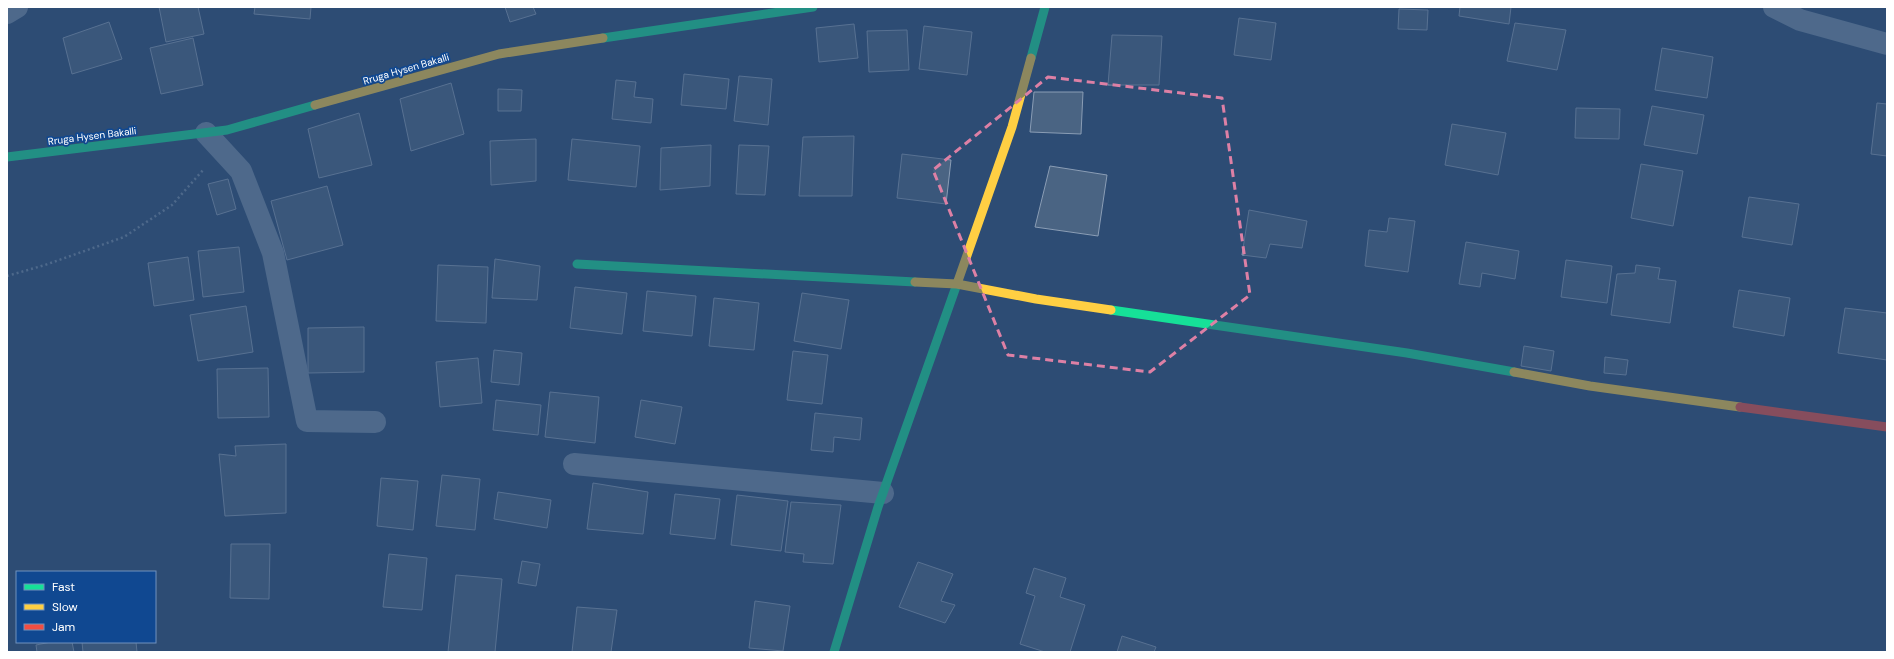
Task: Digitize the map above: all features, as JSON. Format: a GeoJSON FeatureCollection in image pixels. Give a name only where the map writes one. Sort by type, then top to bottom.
{"type":"FeatureCollection","features":[{"type":"Feature","properties":{"kind":"street"},"geometry":{"type":"LineString","coordinates":[[7,13],[17,7]]}},
{"type":"Feature","properties":{"kind":"street","name":"Rruga Hysen Bakalli"},"geometry":{"type":"LineString","coordinates":[[7,157],[227,130],[499,54],[813,7]]}},
{"type":"Feature","properties":{"kind":"street"},"geometry":{"type":"LineString","coordinates":[[834,652],[883,493],[1012,128],[1045,7]]}},
{"type":"Feature","properties":{"kind":"street"},"geometry":{"type":"LineString","coordinates":[[1774,7],[1800,20],[1887,44]]}},
{"type":"Feature","properties":{"kind":"street"},"geometry":{"type":"LineString","coordinates":[[206,133],[241,171],[273,253],[307,421],[375,422]]}},
{"type":"Feature","properties":{"kind":"street"},"geometry":{"type":"LineString","coordinates":[[577,264],[957,284],[1036,299],[1407,353],[1590,386],[1887,427]]}},
{"type":"Feature","properties":{"kind":"street"},"geometry":{"type":"LineString","coordinates":[[574,464],[883,493]]}},
{"type":"Feature","properties":{"kind":"path"},"geometry":{"type":"LineString","coordinates":[[7,276],[45,265],[124,237],[172,205],[208,164],[206,133]]}},
{"type":"Feature","properties":{"kind":"highlighted area"},"geometry":{"type":"Polygon","coordinates":[[[1048,77],[1222,98],[1250,295],[1150,372],[1008,355],[933,170],[1048,77]]]}},
{"type":"Feature","properties":{"kind":"building"},"geometry":{"type":"Polygon","coordinates":[[[159,7],[198,7],[204,34],[166,42],[159,7]]]}},
{"type":"Feature","properties":{"kind":"building"},"geometry":{"type":"Polygon","coordinates":[[[255,7],[311,7],[310,19],[254,14],[255,7]]]}},
{"type":"Feature","properties":{"kind":"building"},"geometry":{"type":"Polygon","coordinates":[[[505,7],[533,7],[536,14],[510,22],[505,7]]]}},
{"type":"Feature","properties":{"kind":"building"},"geometry":{"type":"Polygon","coordinates":[[[1460,7],[1511,7],[1509,24],[1459,16],[1460,7]]]}},
{"type":"Feature","properties":{"kind":"building"},"geometry":{"type":"Polygon","coordinates":[[[1399,9],[1428,10],[1427,30],[1398,29],[1399,9]]]}},
{"type":"Feature","properties":{"kind":"building"},"geometry":{"type":"Polygon","coordinates":[[[1239,18],[1276,23],[1271,60],[1234,55],[1239,18]]]}},
{"type":"Feature","properties":{"kind":"building"},"geometry":{"type":"Polygon","coordinates":[[[109,22],[122,59],[72,74],[63,38],[109,22]]]}},
{"type":"Feature","properties":{"kind":"building"},"geometry":{"type":"Polygon","coordinates":[[[1515,23],[1566,30],[1557,70],[1507,61],[1515,23]]]}},
{"type":"Feature","properties":{"kind":"building"},"geometry":{"type":"Polygon","coordinates":[[[854,24],[858,58],[819,62],[816,28],[854,24]]]}},
{"type":"Feature","properties":{"kind":"building"},"geometry":{"type":"Polygon","coordinates":[[[924,26],[972,32],[967,75],[919,69],[924,26]]]}},
{"type":"Feature","properties":{"kind":"building"},"geometry":{"type":"Polygon","coordinates":[[[907,30],[909,70],[869,72],[867,31],[907,30]]]}},
{"type":"Feature","properties":{"kind":"building"},"geometry":{"type":"Polygon","coordinates":[[[1112,35],[1162,36],[1159,85],[1108,85],[1112,35]]]}},
{"type":"Feature","properties":{"kind":"building"},"geometry":{"type":"Polygon","coordinates":[[[193,38],[203,85],[161,94],[150,48],[193,38]]]}},
{"type":"Feature","properties":{"kind":"building"},"geometry":{"type":"Polygon","coordinates":[[[1662,48],[1713,57],[1707,98],[1655,90],[1662,48]]]}},
{"type":"Feature","properties":{"kind":"building"},"geometry":{"type":"Polygon","coordinates":[[[684,74],[729,79],[726,109],[681,105],[684,74]]]}},
{"type":"Feature","properties":{"kind":"building"},"geometry":{"type":"Polygon","coordinates":[[[739,76],[772,79],[768,125],[734,121],[739,76]]]}},
{"type":"Feature","properties":{"kind":"building"},"geometry":{"type":"Polygon","coordinates":[[[616,80],[636,82],[634,97],[653,99],[651,123],[612,119],[616,80]]]}},
{"type":"Feature","properties":{"kind":"building"},"geometry":{"type":"Polygon","coordinates":[[[451,83],[464,134],[411,151],[400,99],[451,83]]]}},
{"type":"Feature","properties":{"kind":"building"},"geometry":{"type":"Polygon","coordinates":[[[498,89],[522,90],[521,111],[498,111],[498,89]]]}},
{"type":"Feature","properties":{"kind":"building"},"geometry":{"type":"Polygon","coordinates":[[[1034,92],[1083,92],[1081,134],[1030,132],[1034,92]]]}},
{"type":"Feature","properties":{"kind":"building"},"geometry":{"type":"Polygon","coordinates":[[[1877,103],[1887,104],[1887,156],[1871,154],[1877,103]]]}},
{"type":"Feature","properties":{"kind":"building"},"geometry":{"type":"Polygon","coordinates":[[[1652,106],[1704,115],[1697,154],[1644,145],[1652,106]]]}},
{"type":"Feature","properties":{"kind":"building"},"geometry":{"type":"Polygon","coordinates":[[[1576,108],[1620,109],[1619,139],[1575,138],[1576,108]]]}},
{"type":"Feature","properties":{"kind":"building"},"geometry":{"type":"Polygon","coordinates":[[[359,113],[372,165],[319,178],[308,129],[359,113]]]}},
{"type":"Feature","properties":{"kind":"building"},"geometry":{"type":"Polygon","coordinates":[[[1452,124],[1506,133],[1498,175],[1445,165],[1452,124]]]}},
{"type":"Feature","properties":{"kind":"building"},"geometry":{"type":"Polygon","coordinates":[[[854,136],[852,196],[799,196],[803,137],[854,136]]]}},
{"type":"Feature","properties":{"kind":"building"},"geometry":{"type":"Polygon","coordinates":[[[536,139],[536,181],[491,185],[490,141],[536,139]]]}},
{"type":"Feature","properties":{"kind":"building"},"geometry":{"type":"Polygon","coordinates":[[[572,139],[640,146],[636,187],[568,180],[572,139]]]}},
{"type":"Feature","properties":{"kind":"building"},"geometry":{"type":"Polygon","coordinates":[[[711,145],[710,186],[660,190],[661,148],[711,145]]]}},
{"type":"Feature","properties":{"kind":"building"},"geometry":{"type":"Polygon","coordinates":[[[739,145],[769,146],[765,195],[736,194],[739,145]]]}},
{"type":"Feature","properties":{"kind":"building"},"geometry":{"type":"Polygon","coordinates":[[[902,154],[951,160],[946,204],[897,198],[902,154]]]}},
{"type":"Feature","properties":{"kind":"building"},"geometry":{"type":"Polygon","coordinates":[[[1641,164],[1683,171],[1673,226],[1631,218],[1641,164]]]}},
{"type":"Feature","properties":{"kind":"building"},"geometry":{"type":"Polygon","coordinates":[[[1050,166],[1107,175],[1098,236],[1035,227],[1050,166]]]}},
{"type":"Feature","properties":{"kind":"building"},"geometry":{"type":"Polygon","coordinates":[[[228,179],[236,209],[217,215],[208,184],[228,179]]]}},
{"type":"Feature","properties":{"kind":"building"},"geometry":{"type":"Polygon","coordinates":[[[327,186],[343,245],[287,260],[271,201],[327,186]]]}},
{"type":"Feature","properties":{"kind":"building"},"geometry":{"type":"Polygon","coordinates":[[[1749,197],[1799,204],[1792,245],[1742,237],[1749,197]]]}},
{"type":"Feature","properties":{"kind":"building"},"geometry":{"type":"Polygon","coordinates":[[[1249,210],[1307,221],[1302,248],[1270,244],[1266,258],[1242,255],[1249,210]]]}},
{"type":"Feature","properties":{"kind":"building"},"geometry":{"type":"Polygon","coordinates":[[[1389,218],[1415,221],[1408,272],[1365,266],[1369,230],[1387,232],[1389,218]]]}},
{"type":"Feature","properties":{"kind":"building"},"geometry":{"type":"Polygon","coordinates":[[[1466,242],[1519,251],[1515,279],[1482,273],[1480,287],[1459,284],[1466,242]]]}},
{"type":"Feature","properties":{"kind":"building"},"geometry":{"type":"Polygon","coordinates":[[[239,247],[244,292],[203,297],[198,251],[239,247]]]}},
{"type":"Feature","properties":{"kind":"building"},"geometry":{"type":"Polygon","coordinates":[[[188,257],[194,300],[154,306],[148,263],[188,257]]]}},
{"type":"Feature","properties":{"kind":"building"},"geometry":{"type":"Polygon","coordinates":[[[495,259],[540,266],[537,300],[492,298],[495,259]]]}},
{"type":"Feature","properties":{"kind":"building"},"geometry":{"type":"Polygon","coordinates":[[[1566,260],[1612,266],[1607,303],[1561,297],[1566,260]]]}},
{"type":"Feature","properties":{"kind":"building"},"geometry":{"type":"Polygon","coordinates":[[[438,265],[488,267],[486,323],[436,321],[438,265]]]}},
{"type":"Feature","properties":{"kind":"building"},"geometry":{"type":"Polygon","coordinates":[[[1636,265],[1660,268],[1658,279],[1676,281],[1670,323],[1611,315],[1617,274],[1635,273],[1636,265]]]}},
{"type":"Feature","properties":{"kind":"building"},"geometry":{"type":"Polygon","coordinates":[[[575,287],[627,293],[622,334],[570,328],[575,287]]]}},
{"type":"Feature","properties":{"kind":"building"},"geometry":{"type":"Polygon","coordinates":[[[1739,290],[1790,298],[1784,336],[1733,327],[1739,290]]]}},
{"type":"Feature","properties":{"kind":"building"},"geometry":{"type":"Polygon","coordinates":[[[647,291],[696,296],[692,336],[643,331],[647,291]]]}},
{"type":"Feature","properties":{"kind":"building"},"geometry":{"type":"Polygon","coordinates":[[[802,293],[849,300],[841,349],[794,341],[802,293]]]}},
{"type":"Feature","properties":{"kind":"building"},"geometry":{"type":"Polygon","coordinates":[[[714,298],[759,303],[754,350],[709,346],[714,298]]]}},
{"type":"Feature","properties":{"kind":"building"},"geometry":{"type":"Polygon","coordinates":[[[246,306],[253,352],[198,361],[190,315],[246,306]]]}},
{"type":"Feature","properties":{"kind":"building"},"geometry":{"type":"Polygon","coordinates":[[[1845,308],[1887,313],[1887,360],[1838,353],[1845,308]]]}},
{"type":"Feature","properties":{"kind":"building"},"geometry":{"type":"Polygon","coordinates":[[[364,327],[364,372],[308,373],[308,328],[364,327]]]}},
{"type":"Feature","properties":{"kind":"building"},"geometry":{"type":"Polygon","coordinates":[[[1524,346],[1554,351],[1551,371],[1521,366],[1524,346]]]}},
{"type":"Feature","properties":{"kind":"building"},"geometry":{"type":"Polygon","coordinates":[[[494,350],[522,353],[519,385],[491,382],[494,350]]]}},
{"type":"Feature","properties":{"kind":"building"},"geometry":{"type":"Polygon","coordinates":[[[793,351],[828,355],[822,404],[787,400],[793,351]]]}},
{"type":"Feature","properties":{"kind":"building"},"geometry":{"type":"Polygon","coordinates":[[[1605,357],[1628,360],[1626,375],[1604,373],[1605,357]]]}},
{"type":"Feature","properties":{"kind":"building"},"geometry":{"type":"Polygon","coordinates":[[[478,358],[482,403],[440,407],[436,362],[478,358]]]}},
{"type":"Feature","properties":{"kind":"building"},"geometry":{"type":"Polygon","coordinates":[[[268,368],[269,417],[218,418],[217,369],[268,368]]]}},
{"type":"Feature","properties":{"kind":"building"},"geometry":{"type":"Polygon","coordinates":[[[550,392],[599,397],[595,443],[545,437],[550,392]]]}},
{"type":"Feature","properties":{"kind":"building"},"geometry":{"type":"Polygon","coordinates":[[[496,400],[541,405],[538,435],[493,430],[496,400]]]}},
{"type":"Feature","properties":{"kind":"building"},"geometry":{"type":"Polygon","coordinates":[[[641,400],[682,407],[675,444],[635,437],[641,400]]]}},
{"type":"Feature","properties":{"kind":"building"},"geometry":{"type":"Polygon","coordinates":[[[815,413],[862,418],[860,440],[834,437],[833,452],[811,450],[815,413]]]}},
{"type":"Feature","properties":{"kind":"building"},"geometry":{"type":"Polygon","coordinates":[[[286,444],[286,513],[225,516],[219,454],[236,456],[235,446],[286,444]]]}},
{"type":"Feature","properties":{"kind":"building"},"geometry":{"type":"Polygon","coordinates":[[[442,475],[480,479],[475,530],[436,526],[442,475]]]}},
{"type":"Feature","properties":{"kind":"building"},"geometry":{"type":"Polygon","coordinates":[[[381,478],[418,481],[413,530],[377,526],[381,478]]]}},
{"type":"Feature","properties":{"kind":"building"},"geometry":{"type":"Polygon","coordinates":[[[593,483],[648,492],[643,534],[587,529],[593,483]]]}},
{"type":"Feature","properties":{"kind":"building"},"geometry":{"type":"Polygon","coordinates":[[[498,492],[551,500],[547,528],[494,519],[498,492]]]}},
{"type":"Feature","properties":{"kind":"building"},"geometry":{"type":"Polygon","coordinates":[[[675,494],[720,499],[715,539],[670,534],[675,494]]]}},
{"type":"Feature","properties":{"kind":"building"},"geometry":{"type":"Polygon","coordinates":[[[737,495],[788,501],[781,551],[731,545],[737,495]]]}},
{"type":"Feature","properties":{"kind":"building"},"geometry":{"type":"Polygon","coordinates":[[[791,502],[841,505],[833,564],[803,562],[804,554],[785,552],[791,502]]]}},
{"type":"Feature","properties":{"kind":"building"},"geometry":{"type":"Polygon","coordinates":[[[231,544],[270,544],[269,599],[230,598],[231,544]]]}},
{"type":"Feature","properties":{"kind":"building"},"geometry":{"type":"Polygon","coordinates":[[[389,554],[427,558],[422,610],[383,607],[389,554]]]}},
{"type":"Feature","properties":{"kind":"building"},"geometry":{"type":"Polygon","coordinates":[[[522,561],[540,564],[536,586],[518,583],[522,561]]]}},
{"type":"Feature","properties":{"kind":"building"},"geometry":{"type":"Polygon","coordinates":[[[918,562],[953,574],[941,601],[955,605],[945,623],[899,607],[918,562]]]}},
{"type":"Feature","properties":{"kind":"building"},"geometry":{"type":"Polygon","coordinates":[[[1034,568],[1066,578],[1060,597],[1085,605],[1070,652],[1045,652],[1020,644],[1035,596],[1026,593],[1034,568]]]}},
{"type":"Feature","properties":{"kind":"building"},"geometry":{"type":"Polygon","coordinates":[[[456,575],[502,579],[495,652],[448,652],[456,575]]]}},
{"type":"Feature","properties":{"kind":"building"},"geometry":{"type":"Polygon","coordinates":[[[755,601],[790,606],[783,651],[749,648],[755,601]]]}},
{"type":"Feature","properties":{"kind":"building"},"geometry":{"type":"Polygon","coordinates":[[[577,607],[617,610],[611,652],[572,652],[577,607]]]}},
{"type":"Feature","properties":{"kind":"building"},"geometry":{"type":"Polygon","coordinates":[[[1122,636],[1156,647],[1154,652],[1117,652],[1122,636]]]}},
{"type":"Feature","properties":{"kind":"building"},"geometry":{"type":"Polygon","coordinates":[[[46,643],[72,643],[74,652],[37,652],[36,645],[46,643]]]}},
{"type":"Feature","properties":{"kind":"building"},"geometry":{"type":"Polygon","coordinates":[[[82,643],[136,643],[137,652],[83,652],[82,643]]]}},
{"type":"Feature","properties":{"kind":"traffic: fast"},"geometry":{"type":"LineString","coordinates":[[603,38],[813,7]]}},
{"type":"Feature","properties":{"kind":"traffic: fast"},"geometry":{"type":"LineString","coordinates":[[1031,58],[1045,7]]}},
{"type":"Feature","properties":{"kind":"traffic: fast"},"geometry":{"type":"LineString","coordinates":[[7,157],[227,130],[315,105]]}},
{"type":"Feature","properties":{"kind":"traffic: fast"},"geometry":{"type":"LineString","coordinates":[[577,264],[915,282]]}},
{"type":"Feature","properties":{"kind":"traffic: fast"},"geometry":{"type":"LineString","coordinates":[[834,652],[878,507],[958,281]]}},
{"type":"Feature","properties":{"kind":"traffic: fast"},"geometry":{"type":"LineString","coordinates":[[1111,310],[1407,353],[1514,372]]}},
{"type":"Feature","properties":{"kind":"traffic: slow"},"geometry":{"type":"LineString","coordinates":[[315,105],[499,54],[603,38]]}},
{"type":"Feature","properties":{"kind":"traffic: slow"},"geometry":{"type":"LineString","coordinates":[[958,281],[1012,127],[1031,58]]}},
{"type":"Feature","properties":{"kind":"traffic: slow"},"geometry":{"type":"LineString","coordinates":[[915,282],[957,284],[1036,299],[1111,310]]}},
{"type":"Feature","properties":{"kind":"traffic: slow"},"geometry":{"type":"LineString","coordinates":[[1514,372],[1590,386],[1740,407]]}},
{"type":"Feature","properties":{"kind":"traffic: jam"},"geometry":{"type":"LineString","coordinates":[[1740,407],[1887,427]]}}]}
